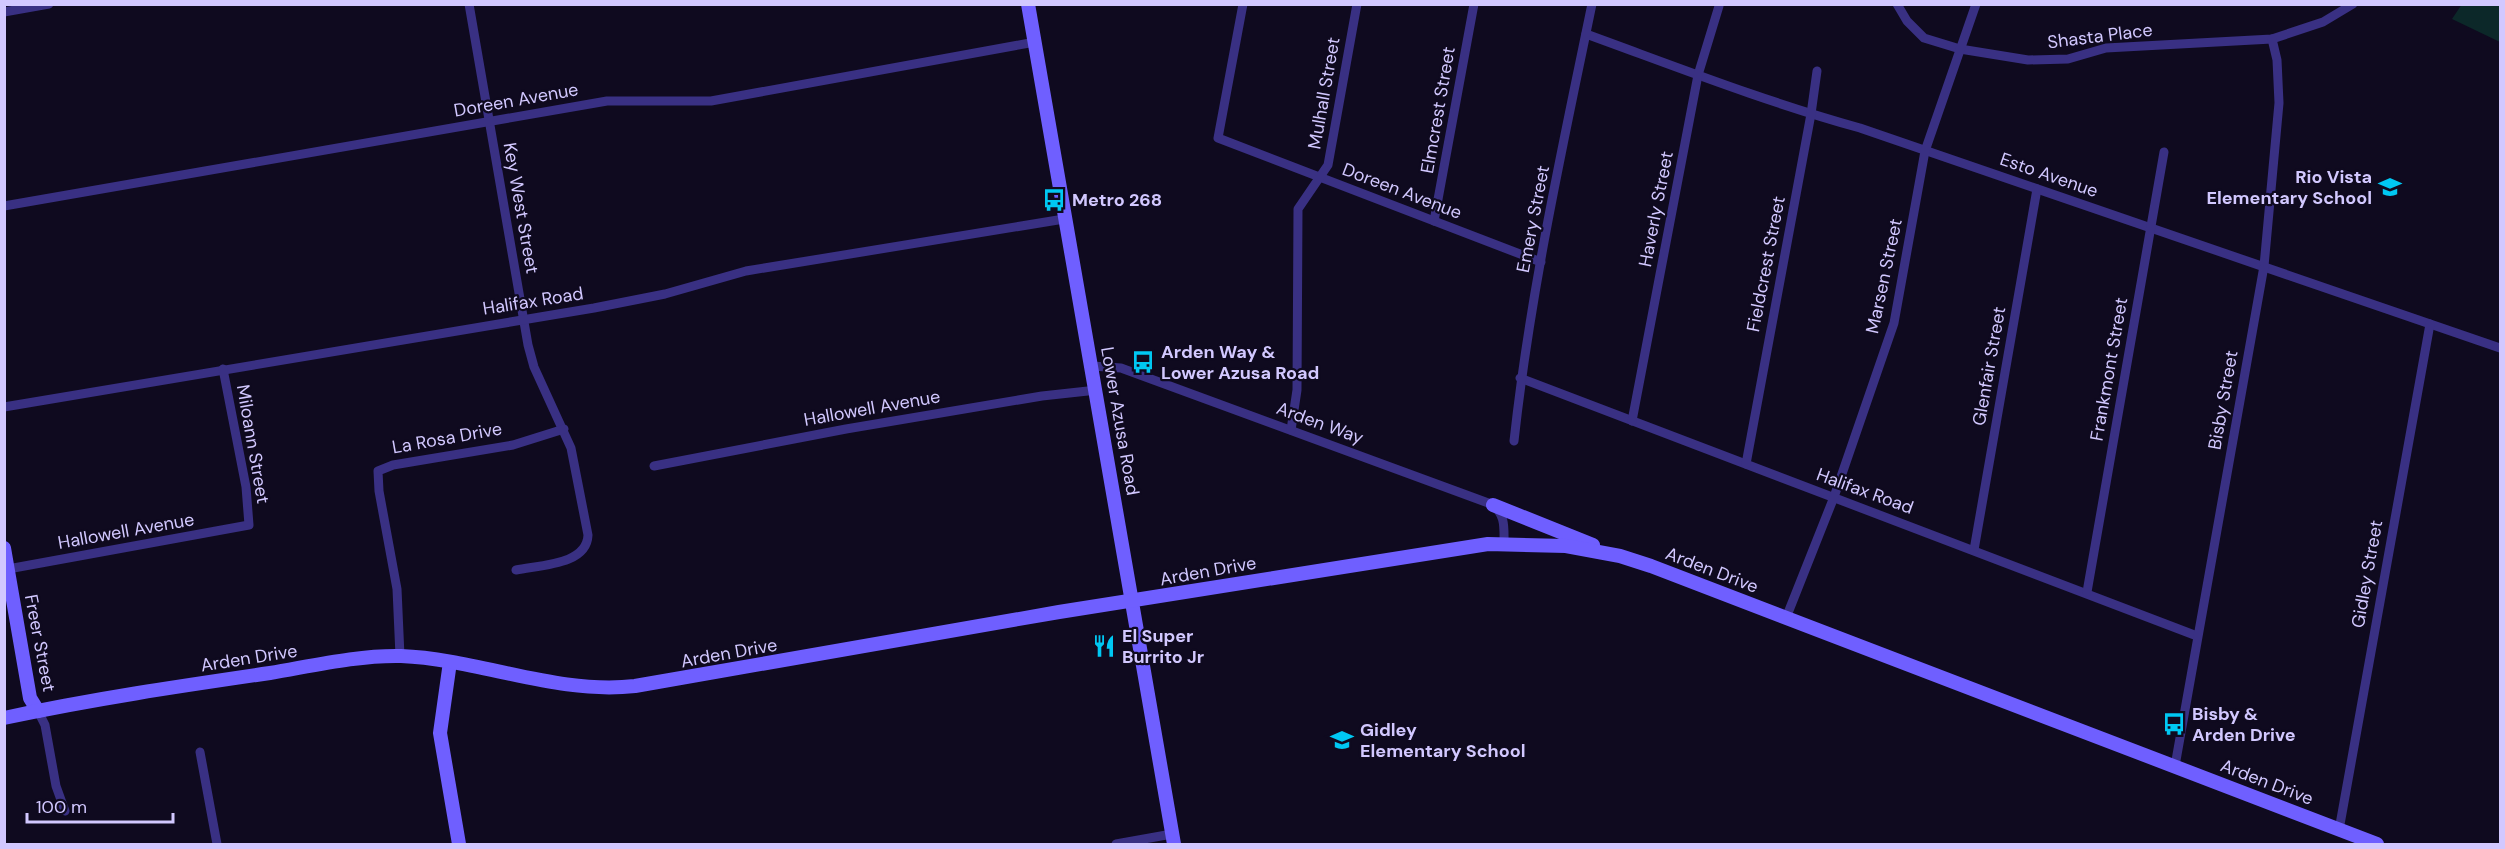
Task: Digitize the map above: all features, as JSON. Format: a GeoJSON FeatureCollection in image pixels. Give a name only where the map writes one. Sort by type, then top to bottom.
{"type":"FeatureCollection","features":[{"type":"Feature","properties":{"kind":"street"},"geometry":{"type":"LineString","coordinates":[[4,12],[49,4]]}},
{"type":"Feature","properties":{"kind":"street","name":"Key West Street"},"geometry":{"type":"LineString","coordinates":[[469,4],[534,367],[564,429],[578,481],[588,535],[588,546],[579,555],[516,570]]}},
{"type":"Feature","properties":{"kind":"street","name":"Lower Azusa Road"},"geometry":{"type":"LineString","coordinates":[[1028,4],[1064,219],[1097,390],[1173,839]]}},
{"type":"Feature","properties":{"kind":"street","name":"Doreen Avenue"},"geometry":{"type":"LineString","coordinates":[[1243,4],[1218,138],[1541,262]]}},
{"type":"Feature","properties":{"kind":"street","name":"Mulhall Street"},"geometry":{"type":"LineString","coordinates":[[1291,430],[1297,390],[1298,209],[1328,165],[1358,4]]}},
{"type":"Feature","properties":{"kind":"street","name":"Elmcrest Street"},"geometry":{"type":"LineString","coordinates":[[1434,221],[1474,4]]}},
{"type":"Feature","properties":{"kind":"street","name":"Emery Street"},"geometry":{"type":"LineString","coordinates":[[1514,441],[1520,378],[1592,4]]}},
{"type":"Feature","properties":{"kind":"street","name":"Shasta Place"},"geometry":{"type":"LineString","coordinates":[[1897,4],[1907,21],[1924,38],[1960,48],[2028,60],[2068,59],[2106,48],[2272,39],[2323,22],[2354,4]]}},
{"type":"Feature","properties":{"kind":"street","name":"Marsen Street"},"geometry":{"type":"LineString","coordinates":[[1786,618],[1834,497],[1894,323],[1925,151],[1976,4]]}},
{"type":"Feature","properties":{"kind":"street","name":"Haverly Street"},"geometry":{"type":"LineString","coordinates":[[1632,420],[1698,75],[1719,6]]}},
{"type":"Feature","properties":{"kind":"street","name":"Esto Avenue"},"geometry":{"type":"LineString","coordinates":[[1586,34],[1811,114],[2500,348]]}},
{"type":"Feature","properties":{"kind":"street","name":"Bisby Street"},"geometry":{"type":"LineString","coordinates":[[2175,766],[2264,266],[2279,103],[2277,60],[2272,39]]}},
{"type":"Feature","properties":{"kind":"street","name":"Doreen Avenue"},"geometry":{"type":"LineString","coordinates":[[4,206],[607,101],[711,100],[1035,42]]}},
{"type":"Feature","properties":{"kind":"street","name":"Fieldcrest Street"},"geometry":{"type":"LineString","coordinates":[[1746,464],[1817,71]]}},
{"type":"Feature","properties":{"kind":"street","name":"Frankmont Street"},"geometry":{"type":"LineString","coordinates":[[2087,592],[2164,152]]}},
{"type":"Feature","properties":{"kind":"street","name":"Glenfair Street"},"geometry":{"type":"LineString","coordinates":[[1974,550],[2037,189]]}},
{"type":"Feature","properties":{"kind":"street","name":"Halifax Road"},"geometry":{"type":"LineString","coordinates":[[4,407],[635,301],[746,271],[1064,219]]}},
{"type":"Feature","properties":{"kind":"street","name":"Gidley Street"},"geometry":{"type":"LineString","coordinates":[[2339,830],[2430,324]]}},
{"type":"Feature","properties":{"kind":"street","name":"Arden Way"},"geometry":{"type":"LineString","coordinates":[[1092,366],[1121,368],[1493,505]]}},
{"type":"Feature","properties":{"kind":"street","name":"Miloann Street"},"geometry":{"type":"LineString","coordinates":[[223,369],[246,487],[249,525]]}},
{"type":"Feature","properties":{"kind":"street","name":"Halifax Road"},"geometry":{"type":"LineString","coordinates":[[1520,378],[2087,592],[2197,636]]}},
{"type":"Feature","properties":{"kind":"street","name":"Hallowell Avenue"},"geometry":{"type":"LineString","coordinates":[[654,466],[846,429],[1042,396],[1097,390]]}},
{"type":"Feature","properties":{"kind":"street","name":"La Rosa Drive"},"geometry":{"type":"LineString","coordinates":[[400,656],[397,589],[378,491],[378,471],[393,465],[513,445],[564,429]]}},
{"type":"Feature","properties":{"kind":"street"},"geometry":{"type":"LineString","coordinates":[[1493,505],[1501,512],[1504,521],[1504,545]]}},
{"type":"Feature","properties":{"kind":"street"},"geometry":{"type":"LineString","coordinates":[[1493,505],[1620,556]]}},
{"type":"Feature","properties":{"kind":"street","name":"Hallowell Avenue"},"geometry":{"type":"LineString","coordinates":[[9,569],[249,525]]}},
{"type":"Feature","properties":{"kind":"street","name":"Arden Drive"},"geometry":{"type":"LineString","coordinates":[[4,718],[224,680],[366,658],[400,656],[450,662],[588,687],[623,687],[668,682],[1059,612],[1482,545],[1566,546],[1620,556],[2377,844]]}},
{"type":"Feature","properties":{"kind":"street","name":"Freer Street"},"geometry":{"type":"LineString","coordinates":[[4,548],[30,698],[45,725],[56,786],[66,811]]}},
{"type":"Feature","properties":{"kind":"street"},"geometry":{"type":"LineString","coordinates":[[450,662],[440,733],[459,844]]}},
{"type":"Feature","properties":{"kind":"street"},"geometry":{"type":"LineString","coordinates":[[200,752],[218,844]]}},
{"type":"Feature","properties":{"kind":"street"},"geometry":{"type":"LineString","coordinates":[[1116,844],[1173,839]]}},
{"type":"Feature","properties":{"kind":"green space"},"geometry":{"type":"Polygon","coordinates":[[[2462,4],[2500,5],[2500,42],[2452,19],[2462,4]]]}},
{"type":"Feature","properties":{"kind":"place","name":"Rio Vista Elementary School"},"geometry":{"type":"Point","coordinates":[2390,187]}},
{"type":"Feature","properties":{"kind":"place","name":"Metro 268"},"geometry":{"type":"Point","coordinates":[1054,200]}},
{"type":"Feature","properties":{"kind":"place","name":"Arden Way & Lower Azusa Road"},"geometry":{"type":"Point","coordinates":[1143,362]}},
{"type":"Feature","properties":{"kind":"place","name":"El Super Burrito Jr"},"geometry":{"type":"Point","coordinates":[1104,646]}},
{"type":"Feature","properties":{"kind":"place","name":"Bisby & Arden Drive"},"geometry":{"type":"Point","coordinates":[2174,724]}},
{"type":"Feature","properties":{"kind":"place","name":"Gidley Elementary School"},"geometry":{"type":"Point","coordinates":[1342,740]}}]}
